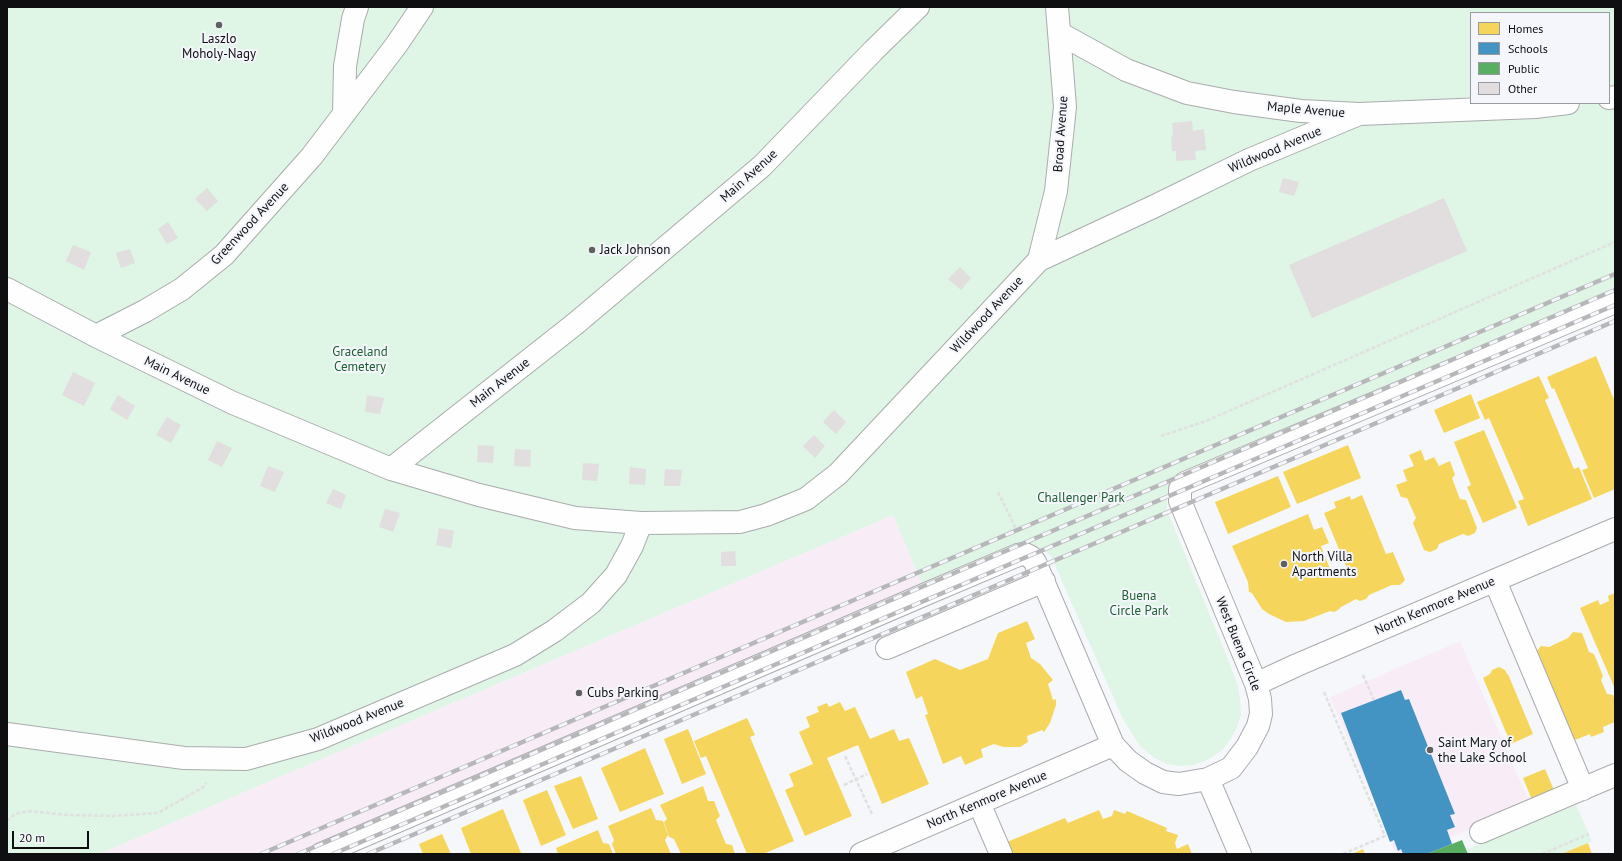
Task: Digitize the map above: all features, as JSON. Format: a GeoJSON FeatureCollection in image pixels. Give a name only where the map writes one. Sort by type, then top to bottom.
{"type":"FeatureCollection","features":[{"type":"Feature","properties":{"kind":"street"},"geometry":{"type":"LineString","coordinates":[[344,114],[345,66],[353,19],[357,7]]}},
{"type":"Feature","properties":{"kind":"street","name":"Greenwood Avenue"},"geometry":{"type":"LineString","coordinates":[[96,336],[145,311],[182,289],[224,255],[312,156],[397,44],[422,7]]}},
{"type":"Feature","properties":{"kind":"street","name":"Main Avenue"},"geometry":{"type":"LineString","coordinates":[[7,288],[96,336],[234,403],[391,469],[575,324],[762,166],[867,56],[918,7]]}},
{"type":"Feature","properties":{"kind":"street","name":"Broad Avenue"},"geometry":{"type":"LineString","coordinates":[[1039,260],[1056,191],[1065,107],[1057,7]]}},
{"type":"Feature","properties":{"kind":"street","name":"Maple Avenue"},"geometry":{"type":"LineString","coordinates":[[1059,33],[1126,70],[1187,93],[1234,102],[1301,111],[1359,114],[1535,107],[1560,104]]}},
{"type":"Feature","properties":{"kind":"street","name":"Wildwood Avenue"},"geometry":{"type":"LineString","coordinates":[[391,469],[479,495],[575,518],[641,523],[740,522],[766,515],[806,499],[838,474],[1039,260],[1249,160],[1359,114]]}},
{"type":"Feature","properties":{"kind":"street","name":"West Buena Circle"},"geometry":{"type":"LineString","coordinates":[[321,854],[1018,555],[1025,554],[1031,557],[1035,562],[1044,581],[1113,745],[1128,761],[1144,773],[1163,782],[1179,784],[1208,779],[1231,768],[1248,747],[1258,726],[1261,714],[1260,699],[1256,684],[1180,501],[1180,489],[1185,482],[1615,302]]}},
{"type":"Feature","properties":{"kind":"street","name":"Wildwood Avenue"},"geometry":{"type":"LineString","coordinates":[[7,734],[184,758],[215,759],[246,759],[318,739],[516,655],[554,631],[591,603],[616,575],[632,546],[641,523]]}},
{"type":"Feature","properties":{"kind":"street","name":"North Kenmore Avenue"},"geometry":{"type":"LineString","coordinates":[[1256,684],[1615,529]]}},
{"type":"Feature","properties":{"kind":"street"},"geometry":{"type":"LineString","coordinates":[[887,648],[1044,581]]}},
{"type":"Feature","properties":{"kind":"street"},"geometry":{"type":"LineString","coordinates":[[1495,581],[1583,789]]}},
{"type":"Feature","properties":{"kind":"street","name":"North Kenmore Avenue"},"geometry":{"type":"LineString","coordinates":[[861,854],[1113,745]]}},
{"type":"Feature","properties":{"kind":"street"},"geometry":{"type":"LineString","coordinates":[[1481,832],[1615,775]]}},
{"type":"Feature","properties":{"kind":"street"},"geometry":{"type":"LineString","coordinates":[[1208,779],[1240,854]]}},
{"type":"Feature","properties":{"kind":"street"},"geometry":{"type":"LineString","coordinates":[[980,803],[1001,854]]}},
{"type":"Feature","properties":{"kind":"path"},"geometry":{"type":"LineString","coordinates":[[1161,436],[1206,421],[1615,242]]}},
{"type":"Feature","properties":{"kind":"path"},"geometry":{"type":"LineString","coordinates":[[998,492],[1018,533]]}},
{"type":"Feature","properties":{"kind":"path"},"geometry":{"type":"LineString","coordinates":[[1363,675],[1374,700]]}},
{"type":"Feature","properties":{"kind":"path"},"geometry":{"type":"LineString","coordinates":[[1324,692],[1385,836],[1343,854]]}},
{"type":"Feature","properties":{"kind":"path"},"geometry":{"type":"LineString","coordinates":[[845,756],[872,814]]}},
{"type":"Feature","properties":{"kind":"path"},"geometry":{"type":"LineString","coordinates":[[7,821],[15,814],[29,811],[67,815],[113,816],[158,813],[202,788],[211,778],[215,759]]}},
{"type":"Feature","properties":{"kind":"path"},"geometry":{"type":"LineString","coordinates":[[844,785],[866,774]]}},
{"type":"Feature","properties":{"kind":"path"},"geometry":{"type":"LineString","coordinates":[[1542,854],[1589,834]]}},
{"type":"Feature","properties":{"kind":"shaded area","name":"Cubs Parking"},"geometry":{"type":"Polygon","coordinates":[[[893,515],[923,586],[301,854],[99,854],[893,515]]]}},
{"type":"Feature","properties":{"kind":"shaded area","name":"Saint Mary of the Lake School"},"geometry":{"type":"Polygon","coordinates":[[[1460,641],[1530,804],[1412,854],[1396,854],[1330,697],[1460,641]]]}},
{"type":"Feature","properties":{"kind":"green space","name":"Graceland Cemetery"},"geometry":{"type":"Polygon","coordinates":[[[7,7],[1615,7],[1615,298],[1171,489],[1167,495],[1167,510],[1238,686],[1241,715],[1237,727],[1230,740],[1222,750],[1207,760],[1193,765],[1180,766],[1167,764],[1153,757],[1140,746],[1123,719],[1051,556],[1044,550],[1036,549],[923,586],[893,515],[99,854],[7,854],[7,7]]]}},
{"type":"Feature","properties":{"kind":"green space"},"geometry":{"type":"Polygon","coordinates":[[[1576,805],[1592,841],[1561,854],[1468,854],[1466,850],[1576,805]]]}},
{"type":"Feature","properties":{"kind":"building: Homes"},"geometry":{"type":"Polygon","coordinates":[[[1596,356],[1615,402],[1615,489],[1594,498],[1582,470],[1588,468],[1554,388],[1552,389],[1547,377],[1596,356]]]}},
{"type":"Feature","properties":{"kind":"building: Homes"},"geometry":{"type":"Polygon","coordinates":[[[1539,376],[1549,398],[1545,400],[1574,469],[1579,467],[1592,499],[1528,526],[1518,501],[1524,499],[1489,418],[1485,420],[1477,402],[1539,376]]]}},
{"type":"Feature","properties":{"kind":"building: Homes"},"geometry":{"type":"Polygon","coordinates":[[[1471,394],[1480,418],[1444,433],[1434,410],[1471,394]]]}},
{"type":"Feature","properties":{"kind":"building: Homes"},"geometry":{"type":"Polygon","coordinates":[[[1484,430],[1517,508],[1483,523],[1467,487],[1471,485],[1454,442],[1484,430]]]}},
{"type":"Feature","properties":{"kind":"building: Homes"},"geometry":{"type":"Polygon","coordinates":[[[1348,445],[1361,478],[1297,504],[1283,472],[1348,445]]]}},
{"type":"Feature","properties":{"kind":"building: Homes"},"geometry":{"type":"Polygon","coordinates":[[[1421,450],[1425,461],[1434,457],[1439,466],[1450,461],[1455,475],[1452,478],[1460,499],[1466,500],[1477,528],[1475,533],[1468,536],[1463,534],[1439,544],[1437,549],[1430,552],[1424,550],[1413,523],[1416,518],[1407,498],[1401,497],[1396,485],[1407,481],[1403,470],[1414,466],[1409,455],[1421,450]]]}},
{"type":"Feature","properties":{"kind":"building: Homes"},"geometry":{"type":"Polygon","coordinates":[[[1278,476],[1291,507],[1228,534],[1215,502],[1278,476]]]}},
{"type":"Feature","properties":{"kind":"building: Homes","name":"North Villa Apartments"},"geometry":{"type":"Polygon","coordinates":[[[1362,495],[1386,554],[1393,552],[1405,580],[1400,585],[1392,585],[1369,595],[1366,599],[1360,601],[1356,599],[1334,612],[1330,611],[1304,621],[1286,622],[1262,609],[1252,593],[1249,592],[1248,582],[1232,546],[1308,514],[1314,530],[1322,527],[1329,543],[1321,546],[1332,574],[1341,570],[1343,573],[1348,571],[1324,513],[1336,508],[1334,502],[1350,496],[1351,500],[1362,495]]]}},
{"type":"Feature","properties":{"kind":"building: Homes"},"geometry":{"type":"Polygon","coordinates":[[[1615,593],[1615,689],[1580,608],[1598,600],[1600,605],[1609,601],[1608,596],[1615,593]]]}},
{"type":"Feature","properties":{"kind":"building: Homes"},"geometry":{"type":"Polygon","coordinates":[[[1027,621],[1035,639],[1026,643],[1031,658],[1040,664],[1053,680],[1048,684],[1053,700],[1056,699],[1056,705],[1050,723],[1044,732],[1042,730],[1027,736],[1028,742],[1020,747],[1003,747],[994,744],[981,749],[983,757],[965,765],[961,756],[943,764],[925,715],[928,714],[922,696],[916,699],[906,672],[935,659],[960,670],[988,659],[998,633],[1027,621]]]}},
{"type":"Feature","properties":{"kind":"building: Homes"},"geometry":{"type":"Polygon","coordinates":[[[1573,632],[1582,633],[1589,652],[1594,654],[1603,676],[1601,680],[1607,694],[1613,695],[1615,701],[1615,722],[1603,727],[1604,732],[1591,737],[1590,734],[1570,742],[1536,652],[1541,646],[1549,647],[1568,638],[1573,632]]]}},
{"type":"Feature","properties":{"kind":"building: Homes"},"geometry":{"type":"Polygon","coordinates":[[[1499,667],[1505,670],[1508,674],[1533,734],[1511,744],[1483,678],[1490,674],[1492,670],[1499,667]]]}},
{"type":"Feature","properties":{"kind":"building: Homes"},"geometry":{"type":"Polygon","coordinates":[[[840,702],[845,711],[855,707],[870,739],[894,729],[899,741],[909,738],[929,784],[882,804],[858,745],[827,758],[852,816],[805,836],[785,790],[794,786],[789,774],[813,764],[799,732],[810,727],[806,717],[819,712],[817,707],[827,703],[829,707],[840,702]]]}},
{"type":"Feature","properties":{"kind":"building: Homes"},"geometry":{"type":"Polygon","coordinates":[[[747,718],[755,735],[750,737],[794,841],[763,854],[747,854],[706,756],[701,758],[694,741],[747,718]]]}},
{"type":"Feature","properties":{"kind":"building: Homes"},"geometry":{"type":"Polygon","coordinates":[[[688,729],[706,774],[682,784],[664,739],[688,729]]]}},
{"type":"Feature","properties":{"kind":"building: Homes"},"geometry":{"type":"Polygon","coordinates":[[[645,748],[664,794],[620,812],[601,768],[645,748]]]}},
{"type":"Feature","properties":{"kind":"building: Homes"},"geometry":{"type":"Polygon","coordinates":[[[1545,769],[1554,790],[1532,800],[1523,778],[1545,769]]]}},
{"type":"Feature","properties":{"kind":"building: Homes"},"geometry":{"type":"Polygon","coordinates":[[[581,776],[598,819],[573,829],[554,786],[581,776]]]}},
{"type":"Feature","properties":{"kind":"building: Homes"},"geometry":{"type":"Polygon","coordinates":[[[703,786],[708,801],[714,801],[720,816],[716,820],[726,844],[732,845],[735,854],[681,854],[674,839],[669,837],[664,822],[667,819],[660,805],[703,786]]]}},
{"type":"Feature","properties":{"kind":"building: Homes"},"geometry":{"type":"Polygon","coordinates":[[[547,790],[566,835],[541,846],[523,800],[547,790]]]}},
{"type":"Feature","properties":{"kind":"building: Homes"},"geometry":{"type":"Polygon","coordinates":[[[651,808],[656,820],[663,821],[668,835],[665,840],[671,854],[616,854],[612,844],[614,840],[608,826],[651,808]]]}},
{"type":"Feature","properties":{"kind":"building: Homes"},"geometry":{"type":"Polygon","coordinates":[[[503,809],[521,853],[471,854],[461,828],[503,809]]]}},
{"type":"Feature","properties":{"kind":"building: Homes"},"geometry":{"type":"Polygon","coordinates":[[[1099,810],[1103,819],[1112,816],[1114,810],[1125,814],[1127,811],[1167,828],[1166,831],[1178,835],[1175,843],[1177,849],[1188,844],[1192,854],[1012,854],[1007,842],[1065,818],[1068,823],[1099,810]]]}},
{"type":"Feature","properties":{"kind":"building: Homes"},"geometry":{"type":"Polygon","coordinates":[[[598,830],[603,843],[609,844],[613,854],[558,854],[556,848],[598,830]]]}},
{"type":"Feature","properties":{"kind":"building: Homes"},"geometry":{"type":"Polygon","coordinates":[[[442,834],[451,854],[423,854],[419,844],[442,834]]]}},
{"type":"Feature","properties":{"kind":"building: Homes"},"geometry":{"type":"Polygon","coordinates":[[[1588,843],[1592,854],[1561,854],[1588,843]]]}},
{"type":"Feature","properties":{"kind":"building: Homes"},"geometry":{"type":"Polygon","coordinates":[[[1363,849],[1365,854],[1352,854],[1363,849]]]}},
{"type":"Feature","properties":{"kind":"building: Schools"},"geometry":{"type":"Polygon","coordinates":[[[1401,690],[1405,700],[1409,699],[1455,814],[1450,815],[1455,827],[1447,830],[1452,844],[1427,854],[1403,854],[1401,849],[1398,851],[1394,840],[1390,842],[1341,713],[1401,690]]]}},
{"type":"Feature","properties":{"kind":"building: Public"},"geometry":{"type":"Polygon","coordinates":[[[1462,840],[1468,854],[1427,854],[1462,840]]]}},
{"type":"Feature","properties":{"kind":"building: Other"},"geometry":{"type":"Polygon","coordinates":[[[1192,121],[1193,131],[1204,129],[1206,150],[1195,151],[1196,160],[1176,161],[1176,151],[1172,151],[1172,123],[1192,121]]]}},
{"type":"Feature","properties":{"kind":"building: Other"},"geometry":{"type":"Polygon","coordinates":[[[1283,178],[1299,182],[1294,196],[1279,192],[1283,178]]]}},
{"type":"Feature","properties":{"kind":"building: Other"},"geometry":{"type":"Polygon","coordinates":[[[207,188],[218,201],[207,211],[195,199],[207,188]]]}},
{"type":"Feature","properties":{"kind":"building: Other"},"geometry":{"type":"Polygon","coordinates":[[[1444,198],[1467,251],[1312,318],[1289,265],[1444,198]]]}},
{"type":"Feature","properties":{"kind":"building: Other"},"geometry":{"type":"Polygon","coordinates":[[[168,222],[178,238],[167,244],[158,229],[168,222]]]}},
{"type":"Feature","properties":{"kind":"building: Other"},"geometry":{"type":"Polygon","coordinates":[[[73,245],[91,252],[84,270],[66,261],[73,245]]]}},
{"type":"Feature","properties":{"kind":"building: Other"},"geometry":{"type":"Polygon","coordinates":[[[130,249],[135,263],[121,268],[116,253],[130,249]]]}},
{"type":"Feature","properties":{"kind":"building: Other"},"geometry":{"type":"Polygon","coordinates":[[[960,267],[971,278],[961,290],[948,279],[960,267]]]}},
{"type":"Feature","properties":{"kind":"building: Other"},"geometry":{"type":"Polygon","coordinates":[[[73,372],[95,383],[84,406],[62,395],[73,372]]]}},
{"type":"Feature","properties":{"kind":"building: Other"},"geometry":{"type":"Polygon","coordinates":[[[118,395],[135,406],[127,420],[110,409],[118,395]]]}},
{"type":"Feature","properties":{"kind":"building: Other"},"geometry":{"type":"Polygon","coordinates":[[[367,395],[384,398],[380,414],[365,412],[367,395]]]}},
{"type":"Feature","properties":{"kind":"building: Other"},"geometry":{"type":"Polygon","coordinates":[[[834,410],[846,422],[836,434],[823,422],[834,410]]]}},
{"type":"Feature","properties":{"kind":"building: Other"},"geometry":{"type":"Polygon","coordinates":[[[167,417],[181,425],[171,443],[156,435],[167,417]]]}},
{"type":"Feature","properties":{"kind":"building: Other"},"geometry":{"type":"Polygon","coordinates":[[[814,435],[825,446],[815,458],[803,446],[814,435]]]}},
{"type":"Feature","properties":{"kind":"building: Other"},"geometry":{"type":"Polygon","coordinates":[[[217,441],[232,448],[222,467],[208,460],[217,441]]]}},
{"type":"Feature","properties":{"kind":"building: Other"},"geometry":{"type":"Polygon","coordinates":[[[478,445],[494,446],[493,463],[477,462],[478,445]]]}},
{"type":"Feature","properties":{"kind":"building: Other"},"geometry":{"type":"Polygon","coordinates":[[[515,449],[531,450],[530,467],[514,466],[515,449]]]}},
{"type":"Feature","properties":{"kind":"building: Other"},"geometry":{"type":"Polygon","coordinates":[[[583,463],[599,464],[597,481],[582,480],[583,463]]]}},
{"type":"Feature","properties":{"kind":"building: Other"},"geometry":{"type":"Polygon","coordinates":[[[268,466],[284,472],[275,492],[260,486],[268,466]]]}},
{"type":"Feature","properties":{"kind":"building: Other"},"geometry":{"type":"Polygon","coordinates":[[[630,467],[646,469],[645,485],[629,484],[630,467]]]}},
{"type":"Feature","properties":{"kind":"building: Other"},"geometry":{"type":"Polygon","coordinates":[[[665,469],[682,470],[680,486],[664,486],[665,469]]]}},
{"type":"Feature","properties":{"kind":"building: Other"},"geometry":{"type":"Polygon","coordinates":[[[333,489],[346,495],[341,509],[326,503],[333,489]]]}},
{"type":"Feature","properties":{"kind":"building: Other"},"geometry":{"type":"Polygon","coordinates":[[[385,509],[400,513],[393,532],[379,527],[385,509]]]}},
{"type":"Feature","properties":{"kind":"building: Other"},"geometry":{"type":"Polygon","coordinates":[[[439,528],[454,531],[451,548],[436,545],[439,528]]]}},
{"type":"Feature","properties":{"kind":"building: Other"},"geometry":{"type":"Polygon","coordinates":[[[735,551],[736,566],[721,566],[721,552],[735,551]]]}},
{"type":"Feature","properties":{"kind":"railway"},"geometry":{"type":"LineString","coordinates":[[261,854],[1615,274]]}},
{"type":"Feature","properties":{"kind":"railway"},"geometry":{"type":"LineString","coordinates":[[298,854],[1615,290]]}},
{"type":"Feature","properties":{"kind":"railway"},"geometry":{"type":"LineString","coordinates":[[333,854],[1615,305]]}},
{"type":"Feature","properties":{"kind":"railway"},"geometry":{"type":"LineString","coordinates":[[368,854],[1615,321]]}},
{"type":"Feature","properties":{"kind":"place","name":"Laszlo Moholy-Nagy"},"geometry":{"type":"Point","coordinates":[219,25]}},
{"type":"Feature","properties":{"kind":"place","name":"Jack Johnson"},"geometry":{"type":"Point","coordinates":[592,250]}},
{"type":"Feature","properties":{"kind":"place","name":"North Villa Apartments"},"geometry":{"type":"Point","coordinates":[1284,564]}},
{"type":"Feature","properties":{"kind":"place","name":"Cubs Parking"},"geometry":{"type":"Point","coordinates":[579,693]}},
{"type":"Feature","properties":{"kind":"place","name":"Saint Mary of the Lake School"},"geometry":{"type":"Point","coordinates":[1430,750]}},
{"type":"Feature","properties":{"kind":"park label","name":"Challenger Park"},"geometry":{"type":"Point","coordinates":[1081,498]}},
{"type":"Feature","properties":{"kind":"park label","name":"Buena Circle Park"},"geometry":{"type":"Point","coordinates":[1139,604]}}]}
